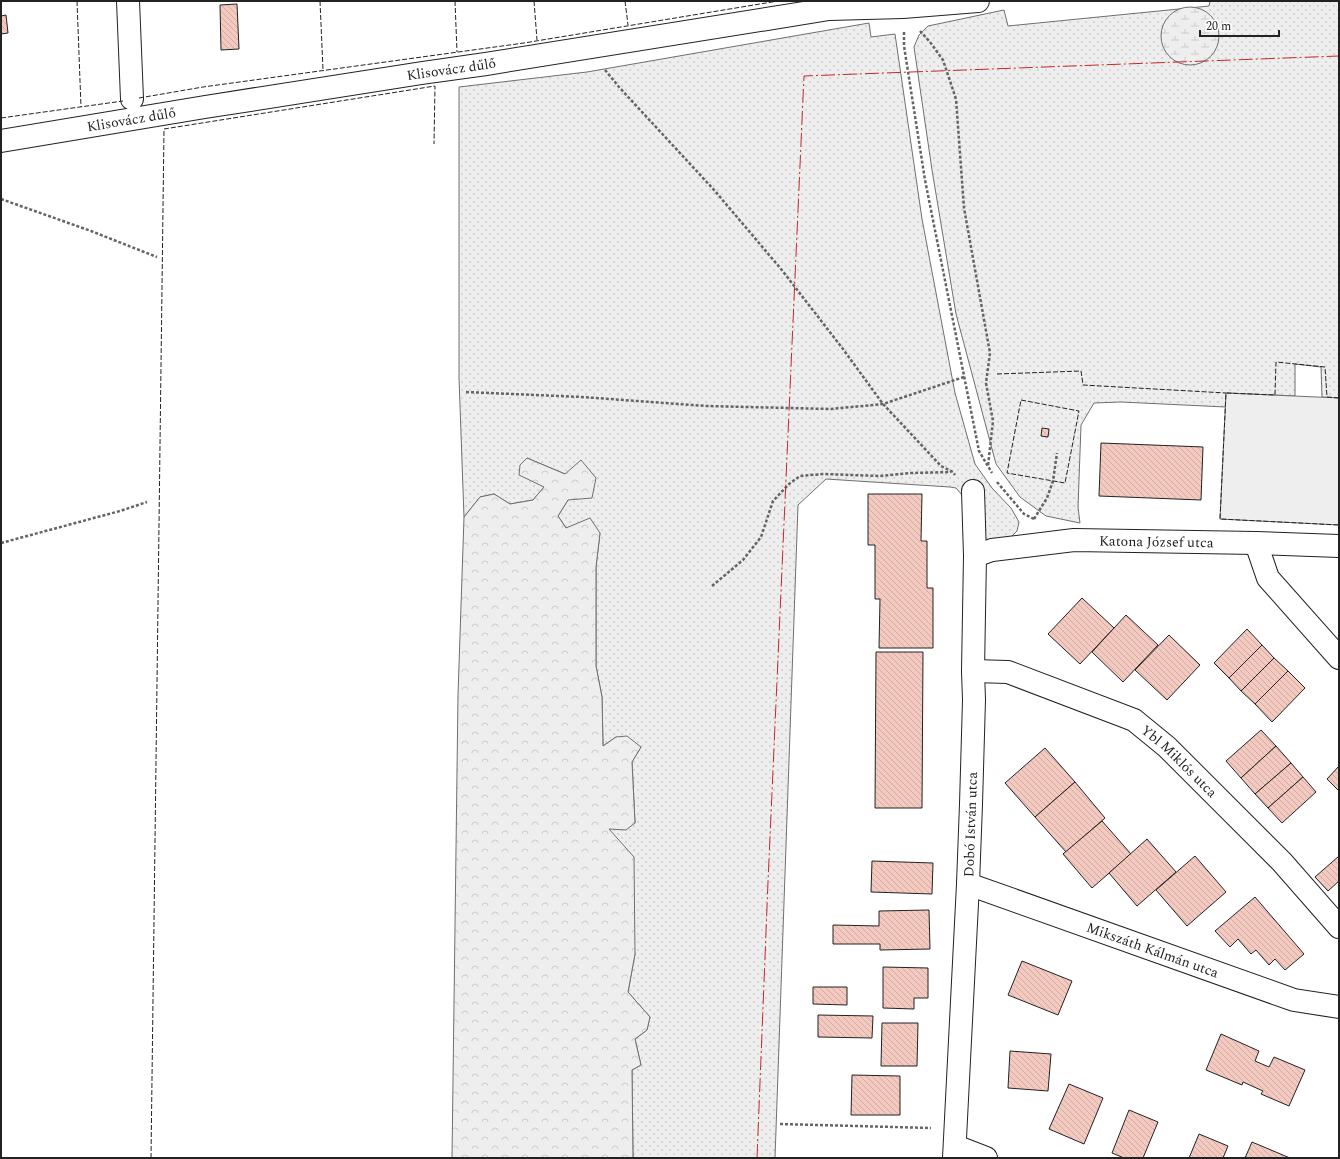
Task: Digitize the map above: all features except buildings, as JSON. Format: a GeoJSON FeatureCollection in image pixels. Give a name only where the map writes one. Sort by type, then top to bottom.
{"type":"FeatureCollection","features":[{"type":"Feature","properties":{"kind":"street"},"geometry":{"type":"LineString","coordinates":[[128,1],[132,100]]}},
{"type":"Feature","properties":{"kind":"street","name":"Klisovácz dűlő"},"geometry":{"type":"LineString","coordinates":[[1,141],[829,9],[903,11],[978,1]]}},
{"type":"Feature","properties":{"kind":"street","name":"Dobó István utca"},"geometry":{"type":"LineString","coordinates":[[955,1144],[968,884],[974,700],[973,671],[975,556],[963,481]]}},
{"type":"Feature","properties":{"kind":"street","name":"Katona József utca"},"geometry":{"type":"LineString","coordinates":[[975,556],[992,550],[1074,540],[1339,546]]}},
{"type":"Feature","properties":{"kind":"street"},"geometry":{"type":"LineString","coordinates":[[1256,543],[1268,578],[1339,658]]}},
{"type":"Feature","properties":{"kind":"street","name":"Ybl Miklós utca"},"geometry":{"type":"LineString","coordinates":[[973,671],[1008,672],[1134,720],[1167,747],[1277,857],[1339,926]]}},
{"type":"Feature","properties":{"kind":"street","name":"Mikszáth Kálmán utca"},"geometry":{"type":"LineString","coordinates":[[968,884],[1294,1000],[1339,1007]]}},
{"type":"Feature","properties":{"kind":"street"},"geometry":{"type":"LineString","coordinates":[[955,1144],[986,1158]]}},
{"type":"Feature","properties":{"kind":"path"},"geometry":{"type":"LineString","coordinates":[[903,11],[904,46],[925,180],[979,451],[996,482],[1024,514],[1041,523]]}},
{"type":"Feature","properties":{"kind":"path"},"geometry":{"type":"LineString","coordinates":[[903,11],[930,42],[943,60],[956,99],[964,208],[990,353],[986,383],[993,421],[988,467]]}},
{"type":"Feature","properties":{"kind":"path"},"geometry":{"type":"LineString","coordinates":[[590,48],[619,87],[715,190],[781,269],[884,404],[941,466],[953,472],[963,481]]}},
{"type":"Feature","properties":{"kind":"path"},"geometry":{"type":"LineString","coordinates":[[1,199],[91,231],[156,257]]}},
{"type":"Feature","properties":{"kind":"path"},"geometry":{"type":"LineString","coordinates":[[466,392],[582,397],[706,406],[831,409],[884,404],[964,376]]}},
{"type":"Feature","properties":{"kind":"path"},"geometry":{"type":"LineString","coordinates":[[1034,519],[1047,498],[1053,481],[1057,453]]}},
{"type":"Feature","properties":{"kind":"path"},"geometry":{"type":"LineString","coordinates":[[712,586],[743,560],[761,537],[773,501],[789,484],[800,476],[823,474],[880,476],[911,473],[953,472]]}},
{"type":"Feature","properties":{"kind":"path"},"geometry":{"type":"LineString","coordinates":[[1,543],[147,502]]}},
{"type":"Feature","properties":{"kind":"path"},"geometry":{"type":"LineString","coordinates":[[780,1124],[955,1144]]}},
{"type":"Feature","properties":{"kind":"green space"},"geometry":{"type":"Polygon","coordinates":[[[1210,1],[1339,1],[1339,398],[1322,397],[1321,367],[1295,364],[1295,396],[1227,393],[1226,407],[1121,402],[1094,403],[1081,425],[1078,507],[1080,523],[1046,516],[1020,497],[996,464],[956,314],[932,170],[914,47],[919,35],[928,26],[1004,10],[1008,26],[1209,6],[1210,1]]]}},
{"type":"Feature","properties":{"kind":"green space"},"geometry":{"type":"Polygon","coordinates":[[[1190,7],[1206,12],[1214,20],[1219,36],[1214,52],[1206,60],[1190,65],[1174,60],[1166,52],[1161,36],[1166,20],[1174,12],[1190,7]]]}},
{"type":"Feature","properties":{"kind":"green space"},"geometry":{"type":"Polygon","coordinates":[[[869,23],[871,37],[895,34],[922,219],[955,393],[975,464],[992,488],[1011,508],[1019,522],[1017,531],[1010,538],[992,544],[981,539],[968,502],[956,488],[950,487],[826,479],[798,505],[775,1158],[633,1158],[632,1070],[641,1065],[635,1039],[647,1030],[650,1017],[628,992],[635,954],[609,829],[635,823],[632,762],[641,747],[616,737],[603,746],[602,697],[596,666],[596,567],[600,533],[566,528],[558,516],[568,500],[565,474],[527,458],[544,487],[533,500],[510,504],[494,494],[480,497],[464,517],[459,378],[459,87],[587,72],[869,23]]]}},
{"type":"Feature","properties":{"kind":"green space"},"geometry":{"type":"Polygon","coordinates":[[[1226,393],[1339,398],[1339,525],[1220,519],[1226,393]]]}},
{"type":"Feature","properties":{"kind":"green space"},"geometry":{"type":"Polygon","coordinates":[[[527,458],[565,474],[581,460],[596,478],[592,498],[568,500],[558,516],[566,528],[590,518],[600,533],[596,567],[596,666],[602,697],[603,746],[616,737],[627,736],[641,747],[632,762],[635,823],[626,830],[609,829],[634,857],[635,954],[628,992],[650,1017],[647,1030],[635,1039],[641,1065],[632,1070],[633,1158],[452,1158],[458,695],[464,517],[480,497],[494,494],[510,504],[533,500],[544,487],[519,475],[520,465],[527,458]]]}},
{"type":"Feature","properties":{"kind":"fence"},"geometry":{"type":"LineString","coordinates":[[77,1],[81,107]]}},
{"type":"Feature","properties":{"kind":"fence"},"geometry":{"type":"LineString","coordinates":[[320,1],[323,70]]}},
{"type":"Feature","properties":{"kind":"fence"},"geometry":{"type":"LineString","coordinates":[[455,1],[457,52]]}},
{"type":"Feature","properties":{"kind":"fence"},"geometry":{"type":"LineString","coordinates":[[534,1],[537,40]]}},
{"type":"Feature","properties":{"kind":"fence"},"geometry":{"type":"LineString","coordinates":[[625,1],[628,25]]}},
{"type":"Feature","properties":{"kind":"fence"},"geometry":{"type":"LineString","coordinates":[[139,98],[203,87],[524,43],[778,1]]}},
{"type":"Feature","properties":{"kind":"fence"},"geometry":{"type":"LineString","coordinates":[[151,1158],[164,129],[435,86],[434,144]]}},
{"type":"Feature","properties":{"kind":"fence"},"geometry":{"type":"LineString","coordinates":[[1,118],[123,101]]}},
{"type":"Feature","properties":{"kind":"fence"},"geometry":{"type":"LineString","coordinates":[[1339,398],[1327,397],[1325,367],[1276,362],[1275,395],[1226,393],[1220,519],[1339,525]]}},
{"type":"Feature","properties":{"kind":"fence"},"geometry":{"type":"LineString","coordinates":[[997,374],[1081,371],[1083,385],[1226,393]]}},
{"type":"Feature","properties":{"kind":"fence"},"geometry":{"type":"LineString","coordinates":[[1021,400],[1079,411],[1065,483],[1007,473],[1021,400]]}},
{"type":"Feature","properties":{"kind":"power"},"geometry":{"type":"LineString","coordinates":[[757,1158],[804,76],[1339,56]]}}]}
